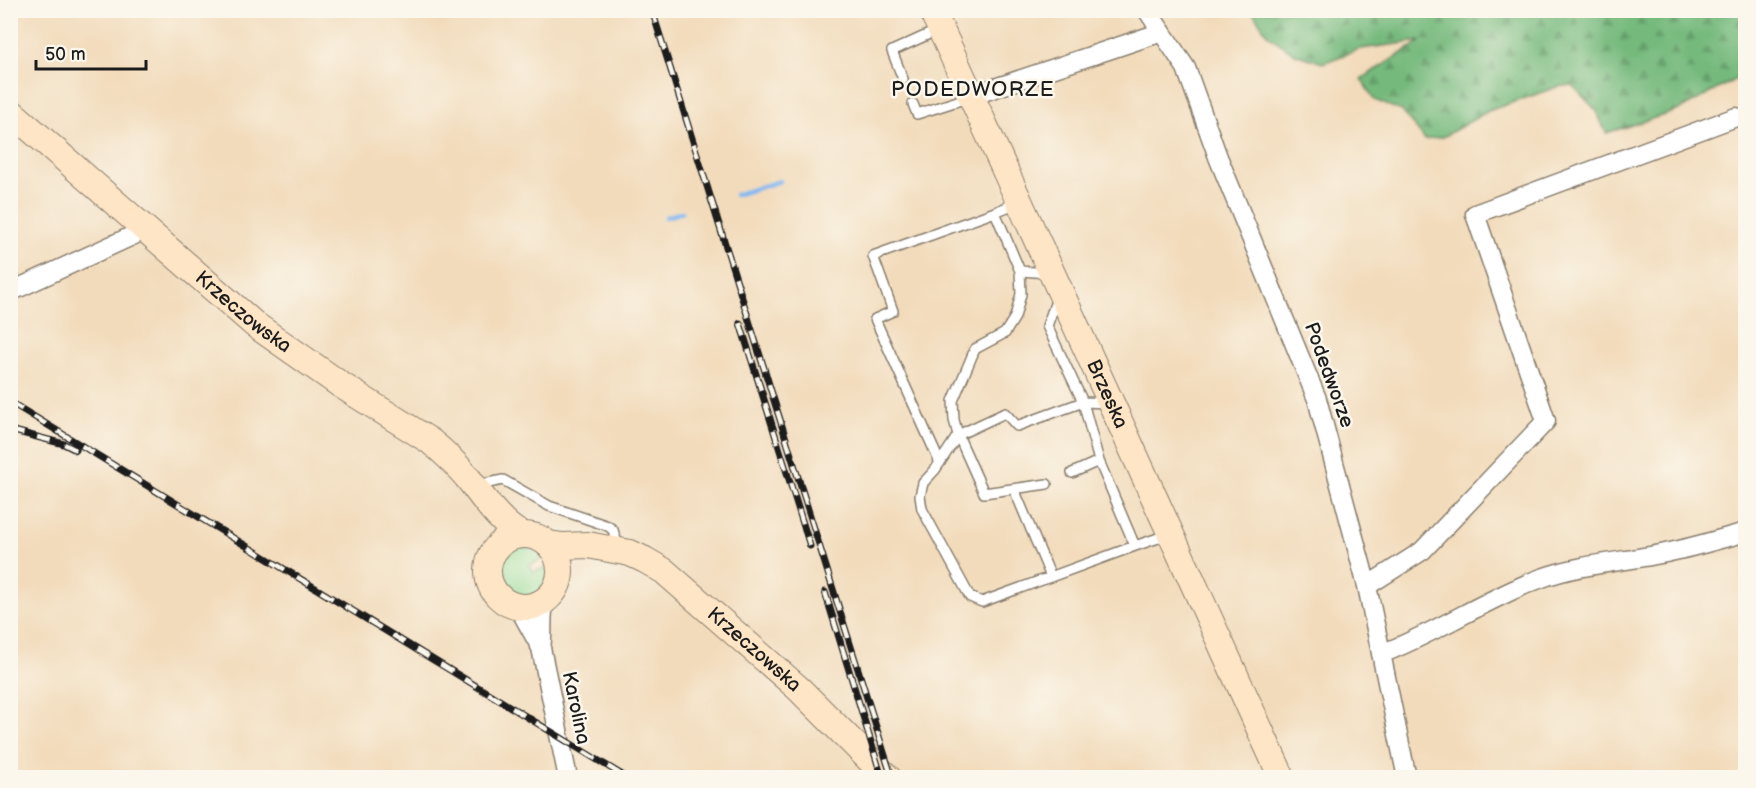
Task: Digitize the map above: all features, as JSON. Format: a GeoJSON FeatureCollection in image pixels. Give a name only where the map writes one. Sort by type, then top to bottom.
{"type":"FeatureCollection","features":[{"type":"Feature","properties":{"kind":"main road","name":"Brzeska"},"geometry":{"type":"LineString","coordinates":[[936,20],[1282,777]]}},
{"type":"Feature","properties":{"kind":"main road","name":"Krzeczowska"},"geometry":{"type":"LineString","coordinates":[[10,111],[254,324],[341,384],[430,441],[455,464],[479,495],[508,525],[522,535]]}},
{"type":"Feature","properties":{"kind":"main road","name":"Krzeczowska"},"geometry":{"type":"LineString","coordinates":[[479,495],[496,548]]}},
{"type":"Feature","properties":{"kind":"main road"},"geometry":{"type":"LineString","coordinates":[[522,535],[536,537],[549,544],[558,557],[561,574],[556,590],[544,602],[529,608],[516,607],[498,597],[490,582],[488,568],[496,548],[508,539],[522,535]]}},
{"type":"Feature","properties":{"kind":"main road","name":"Krzeczowska"},"geometry":{"type":"LineString","coordinates":[[549,544],[563,546],[581,544],[645,560],[672,579],[799,689],[888,777]]}},
{"type":"Feature","properties":{"kind":"main road"},"geometry":{"type":"LineString","coordinates":[[561,574],[572,563],[611,550]]}},
{"type":"Feature","properties":{"kind":"street","name":"Podedworze"},"geometry":{"type":"LineString","coordinates":[[1147,10],[1186,68],[1218,157],[1317,399],[1367,586],[1407,777]]}},
{"type":"Feature","properties":{"kind":"street"},"geometry":{"type":"LineString","coordinates":[[971,96],[1162,32]]}},
{"type":"Feature","properties":{"kind":"street"},"geometry":{"type":"LineString","coordinates":[[1367,586],[1422,551],[1546,421],[1475,214],[1736,117]]}},
{"type":"Feature","properties":{"kind":"street"},"geometry":{"type":"LineString","coordinates":[[10,292],[145,230]]}},
{"type":"Feature","properties":{"kind":"street"},"geometry":{"type":"LineString","coordinates":[[1381,654],[1479,605],[1541,578],[1600,563],[1669,553],[1746,532]]}},
{"type":"Feature","properties":{"kind":"street","name":"Karolina"},"geometry":{"type":"LineString","coordinates":[[541,648],[544,602]]}},
{"type":"Feature","properties":{"kind":"street","name":"Karolina"},"geometry":{"type":"LineString","coordinates":[[516,607],[541,648],[568,777]]}},
{"type":"Feature","properties":{"kind":"lane"},"geometry":{"type":"LineString","coordinates":[[903,79],[892,51],[936,20]]}},
{"type":"Feature","properties":{"kind":"lane"},"geometry":{"type":"LineString","coordinates":[[913,104],[917,114],[971,96]]}},
{"type":"Feature","properties":{"kind":"lane"},"geometry":{"type":"LineString","coordinates":[[940,463],[876,319],[893,311],[873,256],[1020,202]]}},
{"type":"Feature","properties":{"kind":"lane"},"geometry":{"type":"LineString","coordinates":[[995,212],[1020,271],[1021,294],[1015,317],[1005,333],[975,349],[953,401],[954,420],[958,435],[984,493],[1047,484]]}},
{"type":"Feature","properties":{"kind":"lane"},"geometry":{"type":"LineString","coordinates":[[1020,271],[1056,282],[1047,326],[1083,402],[1099,461],[1135,546]]}},
{"type":"Feature","properties":{"kind":"lane"},"geometry":{"type":"LineString","coordinates":[[1111,403],[1083,402],[1017,426],[1005,413],[958,435],[940,463],[923,483],[920,496],[922,509],[970,597],[982,602],[1171,533]]}},
{"type":"Feature","properties":{"kind":"lane"},"geometry":{"type":"LineString","coordinates":[[1072,473],[1099,461]]}},
{"type":"Feature","properties":{"kind":"lane"},"geometry":{"type":"LineString","coordinates":[[479,495],[497,480],[509,483],[549,506],[608,526],[616,536],[611,550]]}},
{"type":"Feature","properties":{"kind":"lane"},"geometry":{"type":"LineString","coordinates":[[1014,489],[1051,577]]}},
{"type":"Feature","properties":{"kind":"green space"},"geometry":{"type":"Polygon","coordinates":[[[1252,11],[1745,11],[1745,74],[1677,111],[1606,133],[1596,110],[1572,85],[1557,87],[1488,111],[1443,137],[1425,140],[1402,111],[1374,100],[1361,79],[1421,41],[1360,49],[1323,63],[1295,54],[1268,35],[1252,11]]]}},
{"type":"Feature","properties":{"kind":"green space"},"geometry":{"type":"Polygon","coordinates":[[[521,547],[535,549],[543,555],[543,559],[530,565],[533,572],[548,567],[549,570],[545,586],[532,595],[522,596],[512,592],[504,584],[500,574],[501,563],[507,554],[521,547]]]}},
{"type":"Feature","properties":{"kind":"waterway"},"geometry":{"type":"LineString","coordinates":[[735,195],[780,181]]}},
{"type":"Feature","properties":{"kind":"waterway"},"geometry":{"type":"LineString","coordinates":[[666,217],[682,212]]}},
{"type":"Feature","properties":{"kind":"railway"},"geometry":{"type":"LineString","coordinates":[[652,10],[892,778]]}},
{"type":"Feature","properties":{"kind":"railway"},"geometry":{"type":"LineString","coordinates":[[740,323],[810,546]]}},
{"type":"Feature","properties":{"kind":"railway"},"geometry":{"type":"LineString","coordinates":[[10,402],[627,778]]}},
{"type":"Feature","properties":{"kind":"railway"},"geometry":{"type":"LineString","coordinates":[[10,430],[64,444],[76,450]]}},
{"type":"Feature","properties":{"kind":"railway"},"geometry":{"type":"LineString","coordinates":[[825,592],[882,778]]}},
{"type":"Feature","properties":{"kind":"district","name":"PODEDWORZE"},"geometry":{"type":"Point","coordinates":[973,89]}}]}
